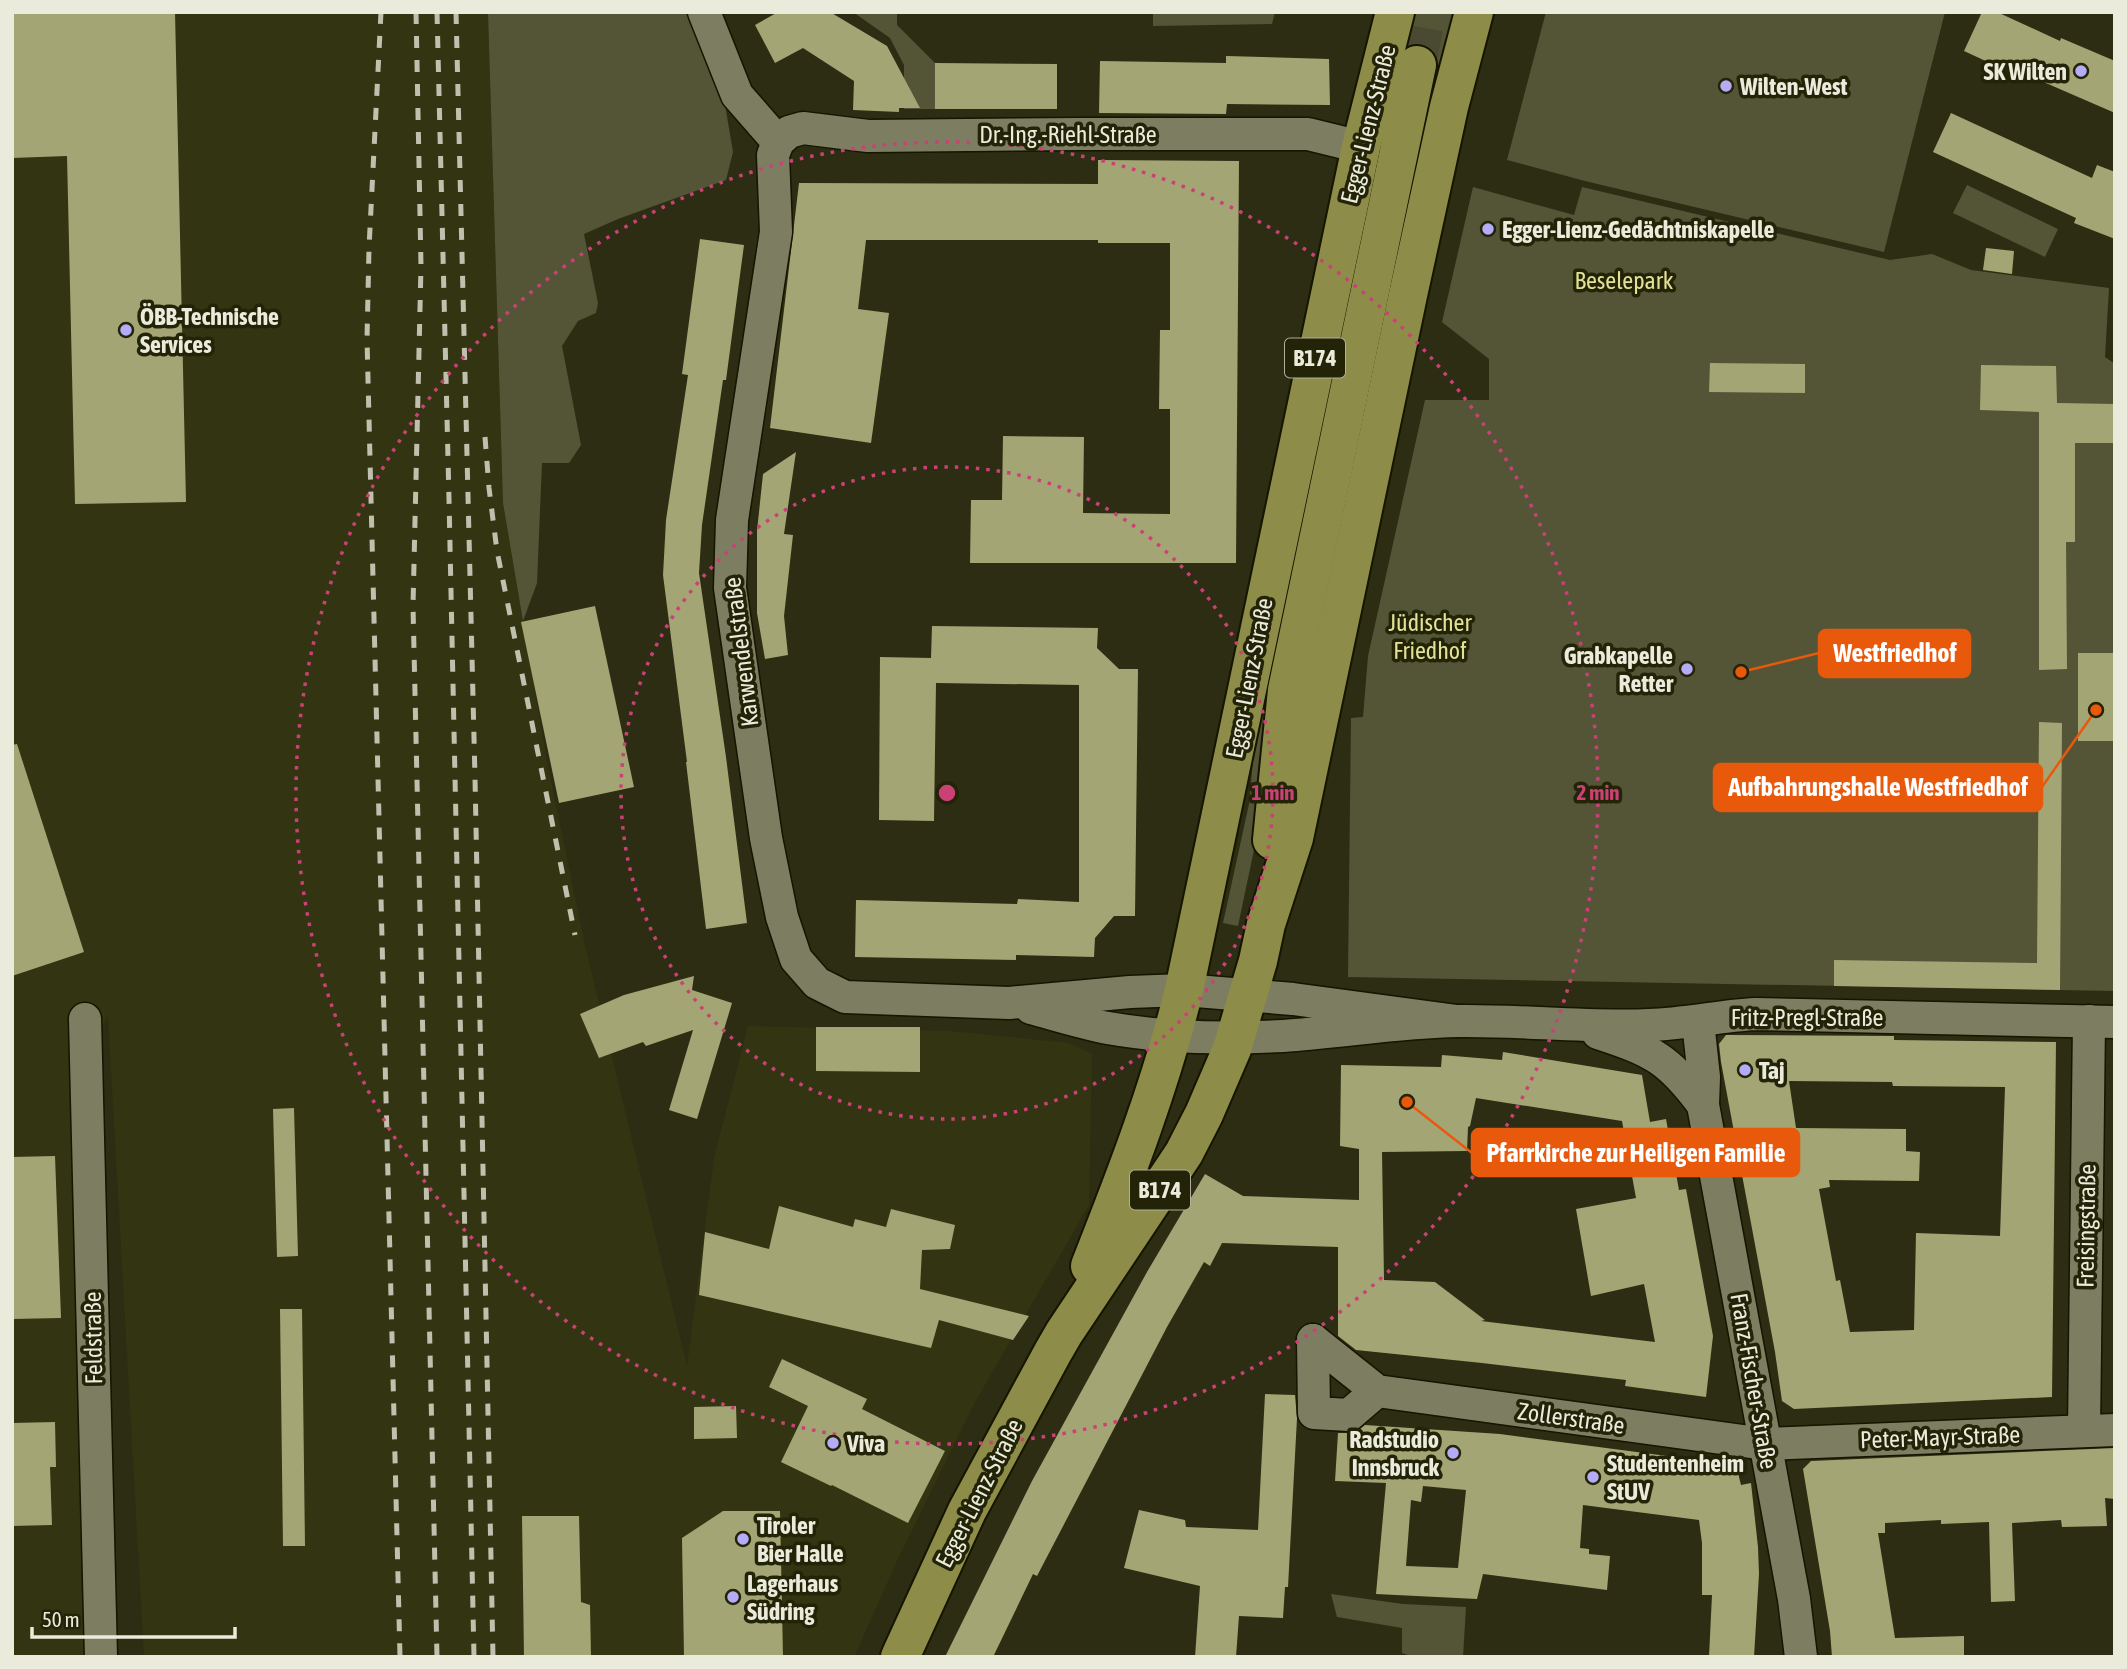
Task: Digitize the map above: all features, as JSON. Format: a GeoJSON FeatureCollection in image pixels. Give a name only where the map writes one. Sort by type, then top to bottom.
{"type":"FeatureCollection","features":[{"type":"Feature","properties":{"kind":"main road","name":"Egger-Lienz-Straße"},"geometry":{"type":"LineString","coordinates":[[1064,1333],[1125,1177],[1173,1035],[1360,147],[1395,12]]}},
{"type":"Feature","properties":{"kind":"main road","name":"Egger-Lienz-Straße"},"geometry":{"type":"LineString","coordinates":[[900,1657],[967,1511],[1064,1333],[1184,1153],[1204,1114],[1236,1037],[1266,924],[1294,838],[1431,189],[1474,12]]}},
{"type":"Feature","properties":{"kind":"main road","name":"Egger-Lienz-Straße"},"geometry":{"type":"LineString","coordinates":[[1266,924],[1287,690],[1417,65]]}},
{"type":"Feature","properties":{"kind":"street"},"geometry":{"type":"LineString","coordinates":[[704,12],[737,95],[778,142]]}},
{"type":"Feature","properties":{"kind":"street","name":"Dr.-Ing.-Riehl-Straße"},"geometry":{"type":"LineString","coordinates":[[778,142],[789,132],[803,128],[868,136],[1308,134],[1360,147]]}},
{"type":"Feature","properties":{"kind":"street","name":"Karwendelstraße"},"geometry":{"type":"LineString","coordinates":[[778,142],[773,155],[772,170],[776,232],[732,520],[730,588],[766,838],[782,917],[796,959],[817,984],[845,997],[1009,1003],[1124,992],[1184,990]]}},
{"type":"Feature","properties":{"kind":"street","name":"Fritz-Pregl-Straße"},"geometry":{"type":"LineString","coordinates":[[1184,990],[1293,999],[1457,1021]]}},
{"type":"Feature","properties":{"kind":"street","name":"Karwendelstraße"},"geometry":{"type":"LineString","coordinates":[[1009,1003],[1105,1027],[1173,1035]]}},
{"type":"Feature","properties":{"kind":"street","name":"Fritz-Pregl-Straße"},"geometry":{"type":"LineString","coordinates":[[1173,1035],[1283,1035],[1457,1021],[1647,1025],[1698,1022],[1755,1014],[2102,1022]]}},
{"type":"Feature","properties":{"kind":"street","name":"Feldstraße"},"geometry":{"type":"LineString","coordinates":[[85,1019],[101,1657]]}},
{"type":"Feature","properties":{"kind":"street","name":"Franz-Fischer-Straße"},"geometry":{"type":"LineString","coordinates":[[1698,1022],[1704,1077],[1703,1105],[1794,1599],[1801,1657]]}},
{"type":"Feature","properties":{"kind":"street","name":"Freisingstraße"},"geometry":{"type":"LineString","coordinates":[[2100,1430],[2102,1022]]}},
{"type":"Feature","properties":{"kind":"street","name":"Franz-Fischer-Straße"},"geometry":{"type":"LineString","coordinates":[[1571,1024],[1652,1053],[1677,1073],[1703,1105]]}},
{"type":"Feature","properties":{"kind":"street","name":"Zollerstraße"},"geometry":{"type":"LineString","coordinates":[[1377,1391],[1765,1444]]}},
{"type":"Feature","properties":{"kind":"street","name":"Peter-Mayr-Straße"},"geometry":{"type":"LineString","coordinates":[[1765,1444],[2100,1430]]}},
{"type":"Feature","properties":{"kind":"shaded area"},"geometry":{"type":"Polygon","coordinates":[[[12,12],[488,12],[503,503],[547,761],[586,950],[687,1366],[714,1158],[748,1026],[950,1031],[1069,1043],[1092,1054],[1089,1205],[974,1404],[897,1561],[854,1657],[144,1657],[108,1016],[91,1050],[118,1657],[12,1657],[12,12]]]}},
{"type":"Feature","properties":{"kind":"green space"},"geometry":{"type":"Polygon","coordinates":[[[488,12],[689,12],[722,87],[733,152],[726,180],[584,234],[598,303],[596,313],[578,321],[562,346],[581,445],[569,463],[542,463],[537,583],[523,621],[503,503],[488,12]]]}},
{"type":"Feature","properties":{"kind":"green space"},"geometry":{"type":"Polygon","coordinates":[[[853,12],[897,12],[897,25],[935,63],[935,109],[904,109],[904,65],[890,38],[853,12]]]}},
{"type":"Feature","properties":{"kind":"green space"},"geometry":{"type":"Polygon","coordinates":[[[1153,12],[1275,12],[1272,24],[1153,26],[1153,12]]]}},
{"type":"Feature","properties":{"kind":"green space"},"geometry":{"type":"Polygon","coordinates":[[[1411,12],[1453,12],[1439,65],[1398,58],[1411,12]]]}},
{"type":"Feature","properties":{"kind":"green space","name":"Wilten-West"},"geometry":{"type":"Polygon","coordinates":[[[1546,12],[1945,12],[1884,252],[1507,160],[1546,12]]]}},
{"type":"Feature","properties":{"kind":"green space"},"geometry":{"type":"Polygon","coordinates":[[[1967,185],[2058,229],[2045,257],[1953,213],[1967,185]]]}},
{"type":"Feature","properties":{"kind":"green space"},"geometry":{"type":"Polygon","coordinates":[[[1473,187],[1574,215],[1582,187],[1890,260],[1932,254],[1971,270],[2109,288],[2105,357],[2115,364],[2115,991],[1348,977],[1351,718],[1363,717],[1368,656],[1425,400],[1489,400],[1489,359],[1442,322],[1473,187]]]}},
{"type":"Feature","properties":{"kind":"green space"},"geometry":{"type":"Polygon","coordinates":[[[1274,628],[1285,630],[1255,845],[1238,926],[1223,923],[1249,804],[1257,717],[1274,628]]]}},
{"type":"Feature","properties":{"kind":"green space"},"geometry":{"type":"Polygon","coordinates":[[[1331,1594],[1403,1604],[1466,1607],[1463,1657],[1414,1657],[1402,1653],[1402,1628],[1337,1617],[1331,1594]]]}},
{"type":"Feature","properties":{"kind":"building","name":"ÖBB-Technische Services"},"geometry":{"type":"Polygon","coordinates":[[[12,12],[175,12],[186,502],[75,504],[67,156],[12,158],[12,12]]]}},
{"type":"Feature","properties":{"kind":"building"},"geometry":{"type":"Polygon","coordinates":[[[778,12],[830,12],[887,46],[920,108],[899,108],[899,112],[853,110],[854,81],[803,48],[775,63],[755,25],[778,12]]]}},
{"type":"Feature","properties":{"kind":"building"},"geometry":{"type":"Polygon","coordinates":[[[1982,12],[1997,12],[2060,41],[2061,38],[2115,61],[2115,113],[2018,71],[2016,75],[1964,51],[1982,12]]]}},
{"type":"Feature","properties":{"kind":"building"},"geometry":{"type":"Polygon","coordinates":[[[1226,56],[1329,59],[1330,105],[1227,104],[1226,114],[1099,113],[1100,61],[1226,63],[1226,56]]]}},
{"type":"Feature","properties":{"kind":"building"},"geometry":{"type":"Polygon","coordinates":[[[935,63],[1057,64],[1057,109],[935,109],[935,63]]]}},
{"type":"Feature","properties":{"kind":"building"},"geometry":{"type":"Polygon","coordinates":[[[1951,113],[2092,178],[2097,165],[2115,172],[2115,239],[2074,223],[2076,218],[1933,152],[1951,113]]]}},
{"type":"Feature","properties":{"kind":"building"},"geometry":{"type":"Polygon","coordinates":[[[1098,160],[1239,161],[1236,563],[970,563],[971,500],[1002,500],[1003,436],[1084,437],[1083,513],[1170,514],[1170,409],[1159,409],[1160,330],[1170,330],[1170,243],[1098,243],[1098,240],[866,240],[858,309],[889,313],[871,443],[770,428],[799,183],[1098,184],[1098,160]]]}},
{"type":"Feature","properties":{"kind":"building"},"geometry":{"type":"Polygon","coordinates":[[[700,239],[744,245],[726,380],[723,380],[702,525],[699,573],[747,923],[706,929],[663,575],[666,520],[688,375],[682,374],[700,239]]]}},
{"type":"Feature","properties":{"kind":"building"},"geometry":{"type":"Polygon","coordinates":[[[1986,248],[2014,251],[2012,274],[1983,270],[1986,248]]]}},
{"type":"Feature","properties":{"kind":"building"},"geometry":{"type":"Polygon","coordinates":[[[1710,363],[1805,364],[1805,393],[1709,392],[1710,363]]]}},
{"type":"Feature","properties":{"kind":"building"},"geometry":{"type":"Polygon","coordinates":[[[1981,365],[2056,366],[2057,403],[2115,404],[2115,443],[2075,443],[2075,542],[2066,542],[2067,669],[2039,670],[2039,412],[1980,410],[1981,365]]]}},
{"type":"Feature","properties":{"kind":"building"},"geometry":{"type":"Polygon","coordinates":[[[796,452],[784,534],[793,535],[784,616],[788,655],[765,659],[757,613],[757,531],[763,474],[796,452]]]}},
{"type":"Feature","properties":{"kind":"building"},"geometry":{"type":"Polygon","coordinates":[[[595,606],[634,787],[559,803],[521,622],[595,606]]]}},
{"type":"Feature","properties":{"kind":"building"},"geometry":{"type":"Polygon","coordinates":[[[932,626],[1098,628],[1097,648],[1119,669],[1138,669],[1135,916],[1114,916],[1095,938],[1094,957],[1016,955],[1016,960],[855,957],[856,900],[1017,904],[1018,899],[1079,902],[1079,685],[936,683],[934,821],[879,820],[880,657],[931,658],[932,626]]]}},
{"type":"Feature","properties":{"kind":"building"},"geometry":{"type":"Polygon","coordinates":[[[2078,653],[2115,653],[2115,741],[2078,741],[2078,653]]]}},
{"type":"Feature","properties":{"kind":"building"},"geometry":{"type":"Polygon","coordinates":[[[2039,722],[2062,723],[2060,990],[1834,986],[1834,960],[2037,963],[2039,722]]]}},
{"type":"Feature","properties":{"kind":"building"},"geometry":{"type":"Polygon","coordinates":[[[17,744],[84,952],[12,976],[12,745],[17,744]]]}},
{"type":"Feature","properties":{"kind":"building"},"geometry":{"type":"Polygon","coordinates":[[[694,976],[692,990],[732,1003],[697,1119],[669,1110],[693,1030],[646,1046],[643,1042],[599,1058],[580,1014],[624,995],[694,976]]]}},
{"type":"Feature","properties":{"kind":"building"},"geometry":{"type":"Polygon","coordinates":[[[816,1027],[920,1027],[920,1072],[816,1071],[816,1027]]]}},
{"type":"Feature","properties":{"kind":"building"},"geometry":{"type":"Polygon","coordinates":[[[1726,1035],[1894,1036],[1894,1040],[2056,1042],[2052,1397],[1794,1409],[1782,1401],[1719,1044],[1726,1035]],[[1789,1081],[1796,1128],[1906,1129],[1906,1151],[1920,1152],[1919,1181],[1829,1180],[1830,1187],[1819,1189],[1836,1281],[1840,1280],[1850,1332],[1914,1330],[1916,1233],[2000,1236],[2005,1087],[1893,1086],[1892,1082],[1789,1081]]]}},
{"type":"Feature","properties":{"kind":"building"},"geometry":{"type":"Polygon","coordinates":[[[1503,1052],[1642,1075],[1650,1122],[1666,1119],[1679,1190],[1686,1189],[1713,1336],[1706,1397],[1625,1386],[1626,1380],[1356,1350],[1338,1336],[1338,1247],[1222,1243],[1210,1266],[1204,1262],[1167,1327],[1037,1576],[1033,1574],[993,1657],[945,1657],[1032,1481],[1147,1272],[1205,1174],[1243,1196],[1359,1200],[1359,1149],[1340,1146],[1341,1065],[1441,1067],[1442,1055],[1502,1060],[1503,1052]],[[1476,1098],[1468,1127],[1467,1151],[1382,1152],[1384,1280],[1435,1282],[1485,1320],[1481,1321],[1655,1342],[1644,1284],[1591,1296],[1576,1209],[1636,1198],[1622,1121],[1476,1098]]]}},
{"type":"Feature","properties":{"kind":"building"},"geometry":{"type":"Polygon","coordinates":[[[294,1108],[298,1256],[277,1257],[273,1109],[294,1108]]]}},
{"type":"Feature","properties":{"kind":"building"},"geometry":{"type":"Polygon","coordinates":[[[55,1156],[61,1318],[12,1319],[12,1157],[55,1156]]]}},
{"type":"Feature","properties":{"kind":"building"},"geometry":{"type":"Polygon","coordinates":[[[779,1206],[853,1227],[855,1219],[886,1227],[891,1209],[955,1225],[950,1249],[922,1250],[920,1289],[1029,1316],[1013,1340],[939,1320],[931,1348],[699,1295],[705,1232],[769,1249],[779,1206]]]}},
{"type":"Feature","properties":{"kind":"building"},"geometry":{"type":"Polygon","coordinates":[[[280,1309],[302,1309],[305,1546],[283,1546],[280,1309]]]}},
{"type":"Feature","properties":{"kind":"building"},"geometry":{"type":"Polygon","coordinates":[[[782,1359],[867,1399],[862,1409],[945,1451],[908,1523],[781,1462],[808,1406],[769,1387],[782,1359]]]}},
{"type":"Feature","properties":{"kind":"building"},"geometry":{"type":"Polygon","coordinates":[[[1265,1394],[1295,1395],[1297,1418],[1288,1587],[1285,1587],[1283,1618],[1239,1616],[1236,1657],[1195,1657],[1200,1586],[1124,1568],[1139,1510],[1185,1520],[1186,1527],[1258,1530],[1265,1394]]]}},
{"type":"Feature","properties":{"kind":"building"},"geometry":{"type":"Polygon","coordinates":[[[736,1406],[737,1438],[694,1439],[694,1407],[736,1406]]]}},
{"type":"Feature","properties":{"kind":"building"},"geometry":{"type":"Polygon","coordinates":[[[55,1422],[56,1467],[50,1467],[52,1525],[12,1526],[12,1423],[55,1422]]]}},
{"type":"Feature","properties":{"kind":"building"},"geometry":{"type":"Polygon","coordinates":[[[1365,1425],[1500,1434],[1736,1465],[1741,1485],[1751,1483],[1758,1547],[1754,1657],[1709,1657],[1712,1595],[1702,1595],[1699,1520],[1583,1505],[1580,1548],[1589,1549],[1589,1554],[1610,1556],[1607,1590],[1483,1574],[1477,1599],[1376,1594],[1386,1483],[1335,1481],[1338,1433],[1360,1429],[1365,1425]],[[1423,1486],[1421,1502],[1411,1500],[1406,1566],[1458,1568],[1466,1490],[1423,1486]]]}},
{"type":"Feature","properties":{"kind":"building"},"geometry":{"type":"Polygon","coordinates":[[[2115,1448],[2115,1499],[2105,1498],[2107,1526],[2062,1527],[2061,1520],[2012,1523],[2015,1601],[1991,1602],[1989,1522],[1941,1524],[1941,1520],[1885,1523],[1885,1533],[1878,1533],[1895,1638],[1964,1636],[1964,1657],[1832,1657],[1803,1469],[1811,1461],[2115,1448]]]}},
{"type":"Feature","properties":{"kind":"building","name":"Lagerhaus Südring"},"geometry":{"type":"Polygon","coordinates":[[[723,1511],[780,1511],[783,1657],[684,1657],[682,1538],[723,1511]]]}},
{"type":"Feature","properties":{"kind":"building"},"geometry":{"type":"Polygon","coordinates":[[[522,1516],[579,1516],[581,1602],[590,1605],[591,1657],[524,1657],[522,1516]]]}},
{"type":"Feature","properties":{"kind":"tunnel"},"geometry":{"type":"LineString","coordinates":[[1417,65],[1427,12]]}},
{"type":"Feature","properties":{"kind":"railway"},"geometry":{"type":"LineString","coordinates":[[381,12],[367,339],[400,1657]]}},
{"type":"Feature","properties":{"kind":"railway"},"geometry":{"type":"LineString","coordinates":[[416,12],[421,266],[413,606],[437,1657]]}},
{"type":"Feature","properties":{"kind":"railway"},"geometry":{"type":"LineString","coordinates":[[437,12],[474,1657]]}},
{"type":"Feature","properties":{"kind":"railway"},"geometry":{"type":"LineString","coordinates":[[456,12],[493,1657]]}},
{"type":"Feature","properties":{"kind":"railway"},"geometry":{"type":"LineString","coordinates":[[485,437],[497,551],[575,935]]}},
{"type":"Feature","properties":{"kind":"place","name":"SK Wilten"},"geometry":{"type":"Point","coordinates":[2081,71]}},
{"type":"Feature","properties":{"kind":"place","name":"Wilten-West"},"geometry":{"type":"Point","coordinates":[1726,86]}},
{"type":"Feature","properties":{"kind":"place","name":"Egger-Lienz-Gedächtniskapelle"},"geometry":{"type":"Point","coordinates":[1488,229]}},
{"type":"Feature","properties":{"kind":"place","name":"ÖBB-Technische Services"},"geometry":{"type":"Point","coordinates":[126,330]}},
{"type":"Feature","properties":{"kind":"place","name":"Grabkapelle Retter"},"geometry":{"type":"Point","coordinates":[1687,669]}},
{"type":"Feature","properties":{"kind":"place","name":"Westfriedhof"},"geometry":{"type":"Point","coordinates":[1741,672]}},
{"type":"Feature","properties":{"kind":"place","name":"Aufbahrungshalle Westfriedhof"},"geometry":{"type":"Point","coordinates":[2096,710]}},
{"type":"Feature","properties":{"kind":"place","name":"Taj"},"geometry":{"type":"Point","coordinates":[1745,1070]}},
{"type":"Feature","properties":{"kind":"place","name":"Pfarrkirche zur Heiligen Familie"},"geometry":{"type":"Point","coordinates":[1407,1102]}},
{"type":"Feature","properties":{"kind":"place","name":"Viva"},"geometry":{"type":"Point","coordinates":[833,1443]}},
{"type":"Feature","properties":{"kind":"place","name":"Radstudio Innsbruck"},"geometry":{"type":"Point","coordinates":[1453,1453]}},
{"type":"Feature","properties":{"kind":"place","name":"Studentenheim StUV"},"geometry":{"type":"Point","coordinates":[1593,1477]}},
{"type":"Feature","properties":{"kind":"place","name":"Tiroler Bier Halle"},"geometry":{"type":"Point","coordinates":[743,1539]}},
{"type":"Feature","properties":{"kind":"place","name":"Lagerhaus Südring"},"geometry":{"type":"Point","coordinates":[733,1597]}},
{"type":"Feature","properties":{"kind":"park label","name":"Beselepark"},"geometry":{"type":"Point","coordinates":[1624,280]}},
{"type":"Feature","properties":{"kind":"park label","name":"Jüdischer Friedhof"},"geometry":{"type":"Point","coordinates":[1430,636]}}]}
